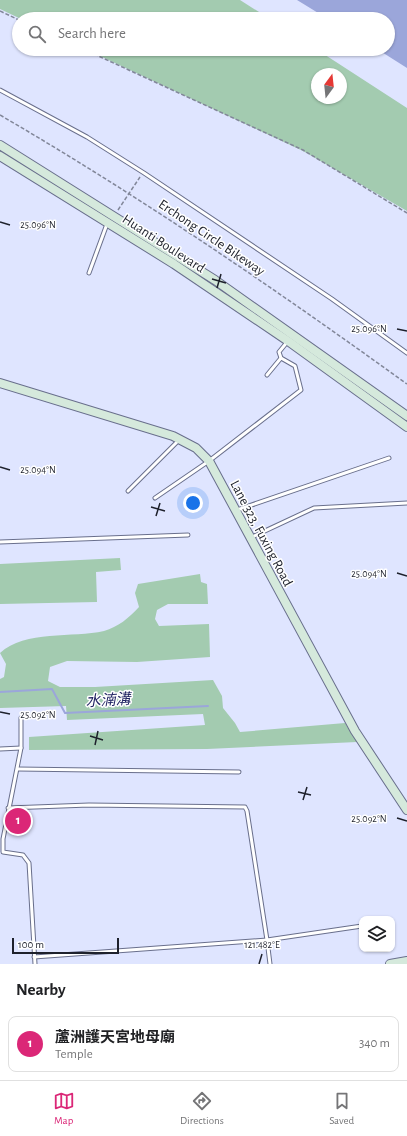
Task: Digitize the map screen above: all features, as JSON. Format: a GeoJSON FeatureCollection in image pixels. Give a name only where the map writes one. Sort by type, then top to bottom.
{"type":"FeatureCollection","features":[{"type":"Feature","properties":{"kind":"street","name":"Huanti Boulevard"},"geometry":{"type":"LineString","coordinates":[[0,145],[215,280],[407,416]]}},
{"type":"Feature","properties":{"kind":"street","name":"Huanti Boulevard"},"geometry":{"type":"LineString","coordinates":[[0,156],[174,264],[288,341],[407,427]]}},
{"type":"Feature","properties":{"kind":"street","name":"Lane 323, Fuxing Road"},"geometry":{"type":"LineString","coordinates":[[0,383],[180,439],[196,448],[209,461],[355,731],[403,799],[407,810]]}},
{"type":"Feature","properties":{"kind":"street"},"geometry":{"type":"LineString","coordinates":[[390,964],[407,961]]}},
{"type":"Feature","properties":{"kind":"lane"},"geometry":{"type":"LineString","coordinates":[[0,90],[86,137],[144,173],[326,295],[407,353]]}},
{"type":"Feature","properties":{"kind":"lane"},"geometry":{"type":"LineString","coordinates":[[89,273],[107,222]]}},
{"type":"Feature","properties":{"kind":"lane"},"geometry":{"type":"LineString","coordinates":[[267,375],[281,358],[280,352],[288,341]]}},
{"type":"Feature","properties":{"kind":"lane"},"geometry":{"type":"LineString","coordinates":[[155,498],[209,461],[301,390],[295,366],[281,358]]}},
{"type":"Feature","properties":{"kind":"lane"},"geometry":{"type":"LineString","coordinates":[[128,491],[180,439]]}},
{"type":"Feature","properties":{"kind":"lane"},"geometry":{"type":"LineString","coordinates":[[235,510],[389,458]]}},
{"type":"Feature","properties":{"kind":"lane"},"geometry":{"type":"LineString","coordinates":[[250,538],[314,508],[407,503]]}},
{"type":"Feature","properties":{"kind":"lane"},"geometry":{"type":"LineString","coordinates":[[0,542],[188,535]]}},
{"type":"Feature","properties":{"kind":"lane"},"geometry":{"type":"LineString","coordinates":[[20,718],[21,748],[18,769],[8,808],[3,839],[3,852],[23,855],[28,863],[34,964]]}},
{"type":"Feature","properties":{"kind":"lane"},"geometry":{"type":"LineString","coordinates":[[0,749],[21,748]]}},
{"type":"Feature","properties":{"kind":"lane"},"geometry":{"type":"LineString","coordinates":[[18,769],[239,772]]}},
{"type":"Feature","properties":{"kind":"lane"},"geometry":{"type":"LineString","coordinates":[[8,808],[88,805],[245,807],[247,811],[270,964]]}},
{"type":"Feature","properties":{"kind":"lane"},"geometry":{"type":"LineString","coordinates":[[34,957],[267,940],[359,926]]}},
{"type":"Feature","properties":{"kind":"path"},"geometry":{"type":"LineString","coordinates":[[0,11],[12,17]]}},
{"type":"Feature","properties":{"kind":"path"},"geometry":{"type":"LineString","coordinates":[[98,56],[303,150],[407,212]]}},
{"type":"Feature","properties":{"kind":"path","name":"Erchong Circle Bikeway"},"geometry":{"type":"LineString","coordinates":[[0,115],[128,194],[227,258],[407,384]]}},
{"type":"Feature","properties":{"kind":"path"},"geometry":{"type":"LineString","coordinates":[[117,212],[128,194],[144,173]]}},
{"type":"Feature","properties":{"kind":"green space"},"geometry":{"type":"Polygon","coordinates":[[[0,0],[240,0],[259,12],[12,12],[12,15],[0,9],[0,0]]]}},
{"type":"Feature","properties":{"kind":"green space"},"geometry":{"type":"Polygon","coordinates":[[[100,56],[327,56],[345,68],[311,68],[311,104],[347,104],[347,69],[407,108],[407,211],[303,151],[100,56]]]}},
{"type":"Feature","properties":{"kind":"green space"},"geometry":{"type":"Polygon","coordinates":[[[120,558],[121,570],[96,572],[97,602],[0,604],[0,564],[120,558]]]}},
{"type":"Feature","properties":{"kind":"green space"},"geometry":{"type":"Polygon","coordinates":[[[200,574],[201,582],[207,584],[208,604],[168,604],[157,610],[155,619],[159,626],[209,624],[210,657],[137,662],[67,661],[50,667],[48,681],[60,687],[95,687],[213,680],[222,696],[223,708],[240,732],[345,723],[357,742],[207,749],[29,750],[29,737],[205,725],[203,714],[67,720],[66,706],[0,708],[0,679],[4,677],[6,664],[0,653],[10,646],[22,641],[36,638],[104,631],[123,622],[139,607],[135,593],[138,584],[200,574]]]}},
{"type":"Feature","properties":{"kind":"water"},"geometry":{"type":"Polygon","coordinates":[[[297,0],[407,0],[407,68],[388,56],[395,56],[395,12],[317,12],[297,0]]]}},
{"type":"Feature","properties":{"kind":"building"},"geometry":{"type":"Polygon","coordinates":[[[11,816],[24,816],[24,826],[21,826],[21,829],[11,829],[11,816]]]}},
{"type":"Feature","properties":{"kind":"waterway","name":"水湳溝"},"geometry":{"type":"LineString","coordinates":[[0,692],[52,689],[65,713],[208,706]]}},
{"type":"Feature","properties":{"kind":"place","name":"蘆洲護天宮地母廟"},"geometry":{"type":"Point","coordinates":[18,821]}}]}
